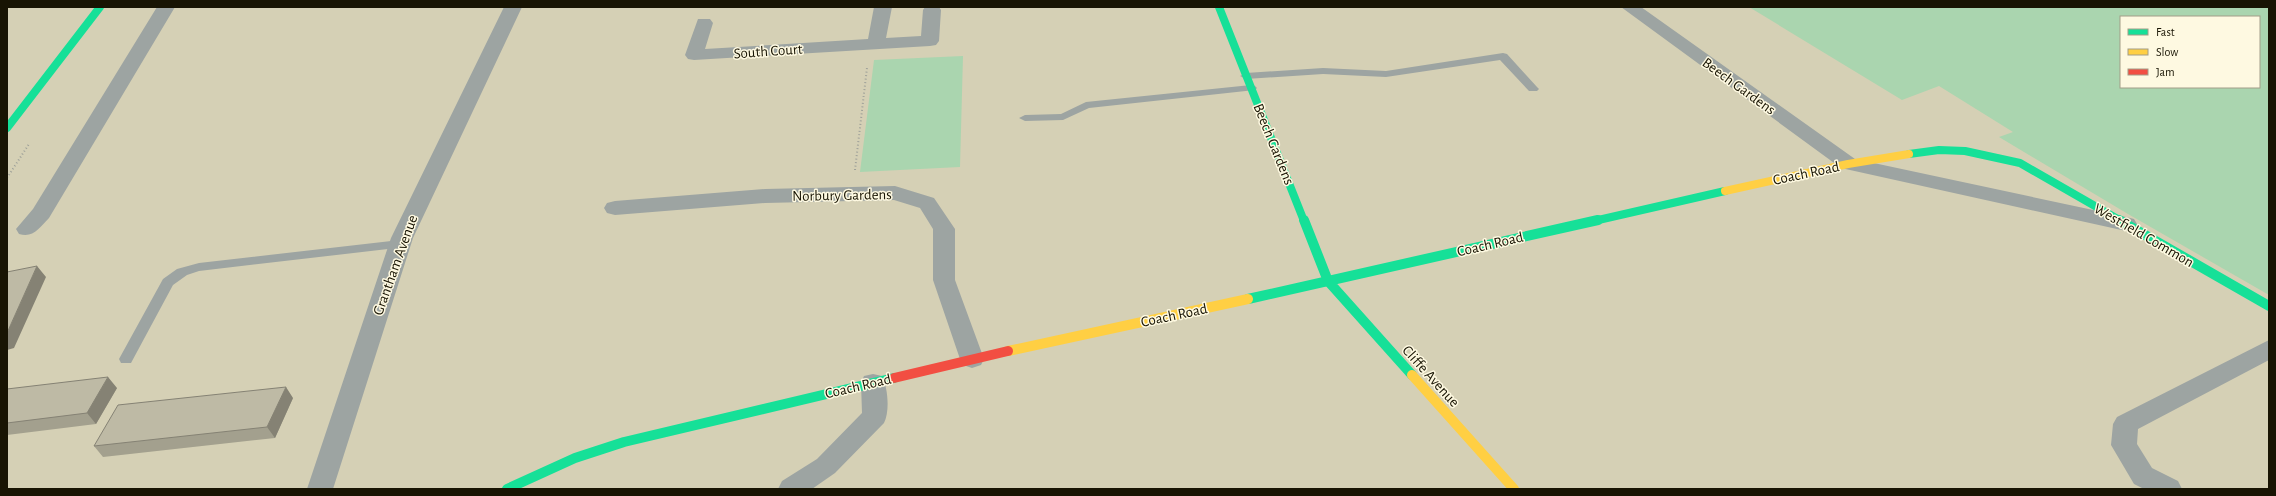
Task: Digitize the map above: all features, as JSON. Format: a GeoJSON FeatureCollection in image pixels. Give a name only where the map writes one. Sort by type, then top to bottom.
{"type":"FeatureCollection","features":[{"type":"Feature","properties":{"kind":"street"},"geometry":{"type":"LineString","coordinates":[[7,128],[100,7]]}},
{"type":"Feature","properties":{"kind":"street"},"geometry":{"type":"LineString","coordinates":[[27,230],[41,213],[166,7]]}},
{"type":"Feature","properties":{"kind":"street","name":"Grantham Avenue"},"geometry":{"type":"LineString","coordinates":[[320,489],[400,244],[513,7]]}},
{"type":"Feature","properties":{"kind":"street"},"geometry":{"type":"LineString","coordinates":[[873,44],[884,7]]}},
{"type":"Feature","properties":{"kind":"street","name":"Beech Gardens"},"geometry":{"type":"LineString","coordinates":[[1219,7],[1328,281]]}},
{"type":"Feature","properties":{"kind":"street","name":"Beech Gardens"},"geometry":{"type":"LineString","coordinates":[[1630,7],[1848,164]]}},
{"type":"Feature","properties":{"kind":"street","name":"South Court"},"geometry":{"type":"LineString","coordinates":[[704,22],[694,55],[930,41],[932,10]]}},
{"type":"Feature","properties":{"kind":"street","name":"Coach Road"},"geometry":{"type":"LineString","coordinates":[[507,489],[575,458],[624,442],[972,359],[1328,281],[1650,206],[1848,164],[1937,149],[1976,151],[2020,163]]}},
{"type":"Feature","properties":{"kind":"street","name":"Westfield Common"},"geometry":{"type":"LineString","coordinates":[[2020,163],[2269,306]]}},
{"type":"Feature","properties":{"kind":"street","name":"Coach Road"},"geometry":{"type":"LineString","coordinates":[[1848,164],[2126,224]]}},
{"type":"Feature","properties":{"kind":"street","name":"Norbury Gardens"},"geometry":{"type":"LineString","coordinates":[[615,208],[765,196],[895,193],[927,203],[944,229],[944,280],[972,359]]}},
{"type":"Feature","properties":{"kind":"street"},"geometry":{"type":"LineString","coordinates":[[41,213],[63,208]]}},
{"type":"Feature","properties":{"kind":"street","name":"Cliffe Avenue"},"geometry":{"type":"LineString","coordinates":[[1328,281],[1514,489]]}},
{"type":"Feature","properties":{"kind":"street"},"geometry":{"type":"LineString","coordinates":[[2169,489],[2143,476],[2124,445],[2126,424],[2269,349]]}},
{"type":"Feature","properties":{"kind":"street"},"geometry":{"type":"LineString","coordinates":[[791,489],[826,466],[875,416],[872,383]]}},
{"type":"Feature","properties":{"kind":"lane"},"geometry":{"type":"LineString","coordinates":[[1246,76],[1323,70],[1386,74],[1503,56],[1533,89]]}},
{"type":"Feature","properties":{"kind":"lane"},"geometry":{"type":"LineString","coordinates":[[1025,118],[1063,116],[1086,105],[1251,88]]}},
{"type":"Feature","properties":{"kind":"lane"},"geometry":{"type":"LineString","coordinates":[[126,359],[168,282],[190,269],[400,244]]}},
{"type":"Feature","properties":{"kind":"path"},"geometry":{"type":"LineString","coordinates":[[852,194],[873,44]]}},
{"type":"Feature","properties":{"kind":"green space"},"geometry":{"type":"Polygon","coordinates":[[[1749,7],[2269,7],[2269,295],[2128,214],[1999,137],[2013,132],[1939,86],[1902,100],[1749,7]]]}},
{"type":"Feature","properties":{"kind":"green space"},"geometry":{"type":"Polygon","coordinates":[[[963,56],[960,167],[860,172],[874,60],[963,56]]]}},
{"type":"Feature","properties":{"kind":"building"},"geometry":{"type":"Polygon","coordinates":[[[37,266],[7,333],[7,272],[37,266]]]}},
{"type":"Feature","properties":{"kind":"building"},"geometry":{"type":"Polygon","coordinates":[[[108,377],[87,413],[7,423],[7,389],[108,377]]]}},
{"type":"Feature","properties":{"kind":"building"},"geometry":{"type":"Polygon","coordinates":[[[286,387],[267,427],[94,446],[118,405],[286,387]]]}},
{"type":"Feature","properties":{"kind":"traffic: fast"},"geometry":{"type":"LineString","coordinates":[[7,128],[100,7]]}},
{"type":"Feature","properties":{"kind":"traffic: fast"},"geometry":{"type":"LineString","coordinates":[[1219,7],[1328,281],[1412,375]]}},
{"type":"Feature","properties":{"kind":"traffic: fast"},"geometry":{"type":"LineString","coordinates":[[1909,154],[1939,150],[1953,150],[1991,155],[2020,163],[2269,306]]}},
{"type":"Feature","properties":{"kind":"traffic: fast"},"geometry":{"type":"LineString","coordinates":[[1248,299],[1725,191]]}},
{"type":"Feature","properties":{"kind":"traffic: fast"},"geometry":{"type":"LineString","coordinates":[[507,489],[575,458],[624,442],[894,378]]}},
{"type":"Feature","properties":{"kind":"traffic: slow"},"geometry":{"type":"LineString","coordinates":[[1725,191],[1848,164],[1909,154]]}},
{"type":"Feature","properties":{"kind":"traffic: slow"},"geometry":{"type":"LineString","coordinates":[[1008,351],[1248,299]]}},
{"type":"Feature","properties":{"kind":"traffic: slow"},"geometry":{"type":"LineString","coordinates":[[1412,375],[1514,489]]}},
{"type":"Feature","properties":{"kind":"traffic: jam"},"geometry":{"type":"LineString","coordinates":[[894,378],[1008,351]]}}]}
